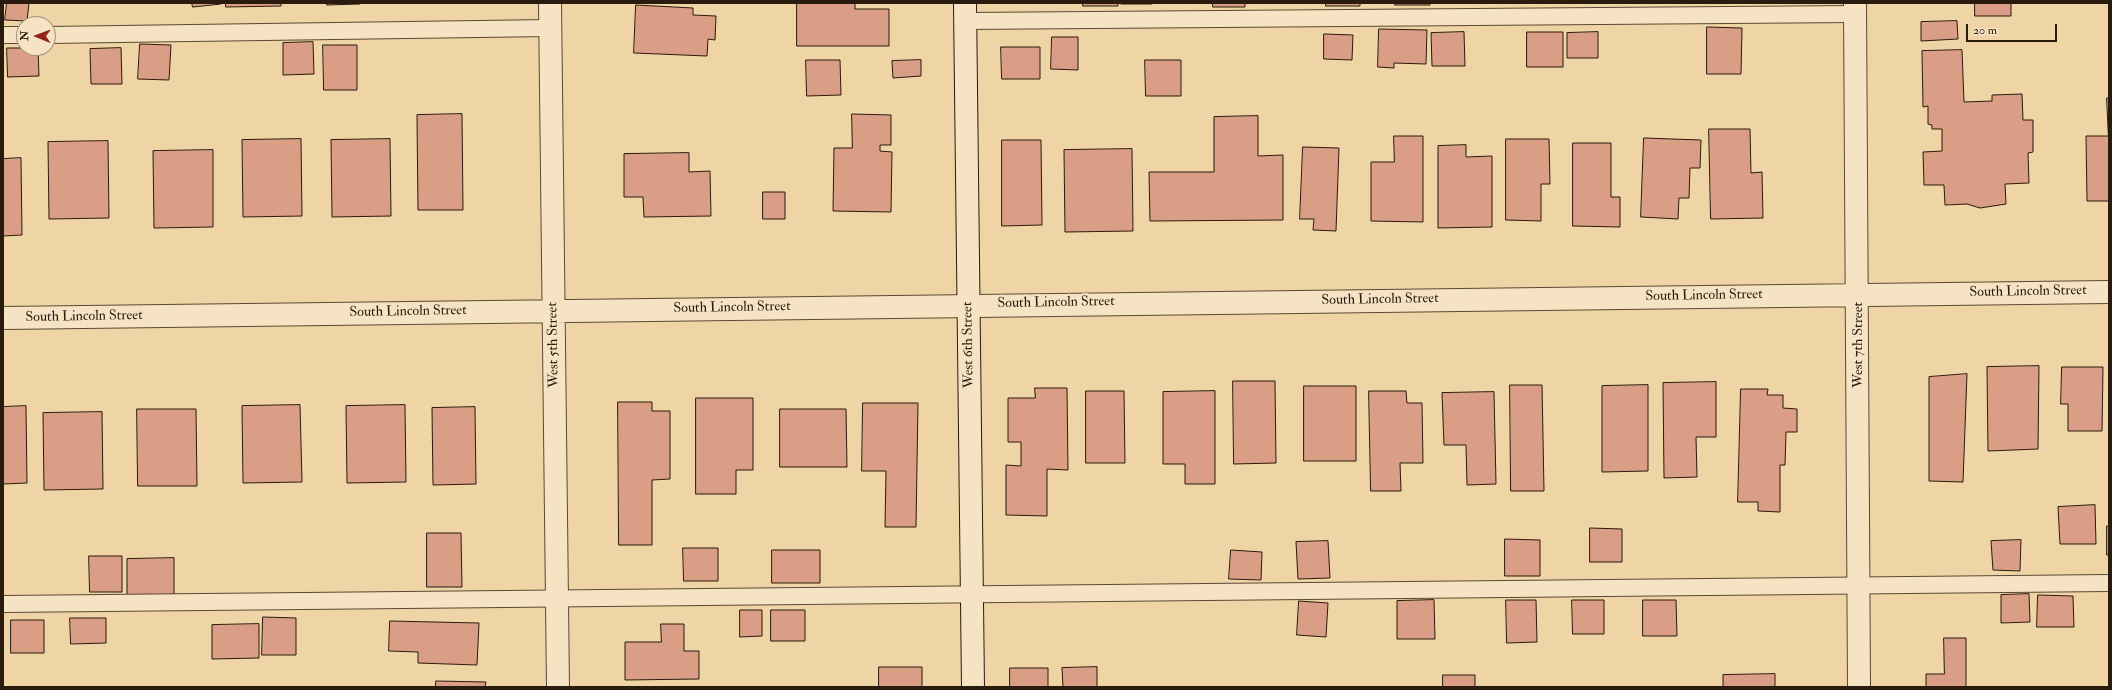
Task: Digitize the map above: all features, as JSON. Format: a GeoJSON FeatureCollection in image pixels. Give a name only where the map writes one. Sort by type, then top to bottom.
{"type":"FeatureCollection","features":[{"type":"Feature","properties":{"kind":"street","name":"West 5th Street"},"geometry":{"type":"LineString","coordinates":[[550,3],[558,687]]}},
{"type":"Feature","properties":{"kind":"street","name":"West 7th Street"},"geometry":{"type":"LineString","coordinates":[[1855,8],[1860,687]]}},
{"type":"Feature","properties":{"kind":"street","name":"West 6th Street"},"geometry":{"type":"LineString","coordinates":[[965,12],[973,687]]}},
{"type":"Feature","properties":{"kind":"street","name":"South Lincoln Street"},"geometry":{"type":"LineString","coordinates":[[3,318],[969,304],[2109,292]]}},
{"type":"Feature","properties":{"kind":"lane"},"geometry":{"type":"LineString","coordinates":[[965,12],[1855,8]]}},
{"type":"Feature","properties":{"kind":"lane"},"geometry":{"type":"LineString","coordinates":[[56,35],[550,28]]}},
{"type":"Feature","properties":{"kind":"lane"},"geometry":{"type":"LineString","coordinates":[[3,35],[16,35]]}},
{"type":"Feature","properties":{"kind":"lane"},"geometry":{"type":"LineString","coordinates":[[3,604],[2109,583]]}},
{"type":"Feature","properties":{"kind":"building"},"geometry":{"type":"Polygon","coordinates":[[[7,3],[29,3],[28,16],[16,16],[16,20],[5,20],[7,3]]]}},
{"type":"Feature","properties":{"kind":"building"},"geometry":{"type":"Polygon","coordinates":[[[192,3],[221,3],[221,4],[193,7],[192,3]]]}},
{"type":"Feature","properties":{"kind":"building"},"geometry":{"type":"Polygon","coordinates":[[[226,3],[281,3],[281,6],[226,7],[226,3]]]}},
{"type":"Feature","properties":{"kind":"building"},"geometry":{"type":"Polygon","coordinates":[[[327,3],[360,3],[360,4],[327,5],[327,3]]]}},
{"type":"Feature","properties":{"kind":"building"},"geometry":{"type":"Polygon","coordinates":[[[797,3],[855,3],[855,9],[889,9],[889,46],[797,46],[797,3]]]}},
{"type":"Feature","properties":{"kind":"building"},"geometry":{"type":"Polygon","coordinates":[[[1083,3],[1118,3],[1118,6],[1083,6],[1083,3]]]}},
{"type":"Feature","properties":{"kind":"building"},"geometry":{"type":"Polygon","coordinates":[[[1152,3],[1152,4],[1121,4],[1152,3]]]}},
{"type":"Feature","properties":{"kind":"building"},"geometry":{"type":"Polygon","coordinates":[[[1213,3],[1245,3],[1245,7],[1213,7],[1213,3]]]}},
{"type":"Feature","properties":{"kind":"building"},"geometry":{"type":"Polygon","coordinates":[[[1326,3],[1360,3],[1360,6],[1326,6],[1326,3]]]}},
{"type":"Feature","properties":{"kind":"building"},"geometry":{"type":"Polygon","coordinates":[[[1395,3],[1430,3],[1430,5],[1395,5],[1395,3]]]}},
{"type":"Feature","properties":{"kind":"building"},"geometry":{"type":"Polygon","coordinates":[[[1975,3],[2011,3],[2011,16],[1975,16],[1975,3]]]}},
{"type":"Feature","properties":{"kind":"building"},"geometry":{"type":"Polygon","coordinates":[[[636,5],[693,8],[693,15],[716,16],[715,40],[708,39],[707,56],[634,53],[636,5]]]}},
{"type":"Feature","properties":{"kind":"building"},"geometry":{"type":"Polygon","coordinates":[[[1957,21],[1958,39],[1921,41],[1921,22],[1957,21]]]}},
{"type":"Feature","properties":{"kind":"building"},"geometry":{"type":"Polygon","coordinates":[[[1707,27],[1742,28],[1741,74],[1707,74],[1707,27]]]}},
{"type":"Feature","properties":{"kind":"building"},"geometry":{"type":"Polygon","coordinates":[[[1379,29],[1427,30],[1426,64],[1394,63],[1394,68],[1378,67],[1379,29]]]}},
{"type":"Feature","properties":{"kind":"building"},"geometry":{"type":"Polygon","coordinates":[[[1464,32],[1465,66],[1432,66],[1431,33],[1464,32]]]}},
{"type":"Feature","properties":{"kind":"building"},"geometry":{"type":"Polygon","coordinates":[[[1527,32],[1563,32],[1563,67],[1527,67],[1527,32]]]}},
{"type":"Feature","properties":{"kind":"building"},"geometry":{"type":"Polygon","coordinates":[[[1598,32],[1598,58],[1567,58],[1567,33],[1598,32]]]}},
{"type":"Feature","properties":{"kind":"building"},"geometry":{"type":"Polygon","coordinates":[[[1324,34],[1353,35],[1352,60],[1324,59],[1324,34]]]}},
{"type":"Feature","properties":{"kind":"building"},"geometry":{"type":"Polygon","coordinates":[[[1052,37],[1078,37],[1078,70],[1051,69],[1052,37]]]}},
{"type":"Feature","properties":{"kind":"building"},"geometry":{"type":"Polygon","coordinates":[[[313,42],[314,74],[283,75],[283,43],[313,42]]]}},
{"type":"Feature","properties":{"kind":"building"},"geometry":{"type":"Polygon","coordinates":[[[140,44],[171,45],[169,80],[138,79],[140,44]]]}},
{"type":"Feature","properties":{"kind":"building"},"geometry":{"type":"Polygon","coordinates":[[[323,45],[357,45],[357,90],[324,90],[323,45]]]}},
{"type":"Feature","properties":{"kind":"building"},"geometry":{"type":"Polygon","coordinates":[[[1001,47],[1040,47],[1040,79],[1002,79],[1001,47]]]}},
{"type":"Feature","properties":{"kind":"building"},"geometry":{"type":"Polygon","coordinates":[[[7,48],[16,48],[16,56],[38,56],[39,76],[8,77],[7,48]]]}},
{"type":"Feature","properties":{"kind":"building"},"geometry":{"type":"Polygon","coordinates":[[[121,48],[122,84],[91,84],[90,49],[121,48]]]}},
{"type":"Feature","properties":{"kind":"building"},"geometry":{"type":"Polygon","coordinates":[[[1962,50],[1964,102],[1992,101],[1992,95],[2022,94],[2023,120],[2033,120],[2033,152],[2028,153],[2029,183],[2005,184],[2006,204],[1980,208],[1967,204],[1945,205],[1944,185],[1924,185],[1923,152],[1942,151],[1942,129],[1932,129],[1932,125],[1928,124],[1928,106],[1923,107],[1922,51],[1962,50]]]}},
{"type":"Feature","properties":{"kind":"building"},"geometry":{"type":"Polygon","coordinates":[[[806,60],[840,60],[841,95],[807,96],[806,60]]]}},
{"type":"Feature","properties":{"kind":"building"},"geometry":{"type":"Polygon","coordinates":[[[921,60],[921,76],[893,78],[892,61],[921,60]]]}},
{"type":"Feature","properties":{"kind":"building"},"geometry":{"type":"Polygon","coordinates":[[[1145,60],[1181,60],[1181,96],[1146,96],[1145,60]]]}},
{"type":"Feature","properties":{"kind":"building"},"geometry":{"type":"Polygon","coordinates":[[[2107,98],[2109,98],[2109,201],[2087,201],[2086,136],[2108,136],[2107,98]]]}},
{"type":"Feature","properties":{"kind":"building"},"geometry":{"type":"Polygon","coordinates":[[[462,114],[463,210],[418,210],[417,115],[462,114]]]}},
{"type":"Feature","properties":{"kind":"building"},"geometry":{"type":"Polygon","coordinates":[[[852,114],[891,115],[891,145],[880,145],[880,151],[892,152],[891,212],[833,211],[834,148],[852,148],[852,114]]]}},
{"type":"Feature","properties":{"kind":"building"},"geometry":{"type":"Polygon","coordinates":[[[1258,116],[1258,156],[1283,155],[1283,220],[1150,221],[1149,172],[1214,172],[1214,117],[1258,116]]]}},
{"type":"Feature","properties":{"kind":"building"},"geometry":{"type":"Polygon","coordinates":[[[1709,129],[1750,129],[1751,173],[1762,172],[1763,218],[1711,219],[1709,129]]]}},
{"type":"Feature","properties":{"kind":"building"},"geometry":{"type":"Polygon","coordinates":[[[1394,136],[1423,136],[1423,222],[1371,221],[1371,162],[1394,162],[1394,136]]]}},
{"type":"Feature","properties":{"kind":"building"},"geometry":{"type":"Polygon","coordinates":[[[1644,138],[1701,140],[1700,168],[1690,168],[1689,198],[1679,198],[1678,219],[1641,217],[1644,138]]]}},
{"type":"Feature","properties":{"kind":"building"},"geometry":{"type":"Polygon","coordinates":[[[301,139],[302,216],[243,217],[242,140],[301,139]]]}},
{"type":"Feature","properties":{"kind":"building"},"geometry":{"type":"Polygon","coordinates":[[[390,139],[391,216],[332,217],[331,140],[390,139]]]}},
{"type":"Feature","properties":{"kind":"building"},"geometry":{"type":"Polygon","coordinates":[[[1506,139],[1549,139],[1550,184],[1541,184],[1541,221],[1506,220],[1506,139]]]}},
{"type":"Feature","properties":{"kind":"building"},"geometry":{"type":"Polygon","coordinates":[[[1002,140],[1041,140],[1042,225],[1002,226],[1002,140]]]}},
{"type":"Feature","properties":{"kind":"building"},"geometry":{"type":"Polygon","coordinates":[[[108,141],[109,218],[49,219],[48,142],[108,141]]]}},
{"type":"Feature","properties":{"kind":"building"},"geometry":{"type":"Polygon","coordinates":[[[1573,143],[1611,143],[1611,197],[1620,197],[1620,227],[1573,226],[1573,143]]]}},
{"type":"Feature","properties":{"kind":"building"},"geometry":{"type":"Polygon","coordinates":[[[1466,145],[1466,157],[1492,156],[1492,227],[1438,228],[1438,146],[1466,145]]]}},
{"type":"Feature","properties":{"kind":"building"},"geometry":{"type":"Polygon","coordinates":[[[1303,147],[1339,148],[1336,231],[1313,230],[1314,219],[1300,219],[1303,147]]]}},
{"type":"Feature","properties":{"kind":"building"},"geometry":{"type":"Polygon","coordinates":[[[1132,149],[1133,231],[1065,232],[1064,150],[1132,149]]]}},
{"type":"Feature","properties":{"kind":"building"},"geometry":{"type":"Polygon","coordinates":[[[213,150],[213,227],[154,228],[153,151],[213,150]]]}},
{"type":"Feature","properties":{"kind":"building"},"geometry":{"type":"Polygon","coordinates":[[[689,153],[689,172],[710,171],[711,216],[644,217],[643,197],[624,197],[624,154],[689,153]]]}},
{"type":"Feature","properties":{"kind":"building"},"geometry":{"type":"Polygon","coordinates":[[[21,158],[22,235],[3,236],[3,159],[21,158]]]}},
{"type":"Feature","properties":{"kind":"building"},"geometry":{"type":"Polygon","coordinates":[[[763,192],[785,192],[785,219],[763,219],[763,192]]]}},
{"type":"Feature","properties":{"kind":"building"},"geometry":{"type":"Polygon","coordinates":[[[2039,366],[2038,449],[1988,451],[1987,367],[2039,366]]]}},
{"type":"Feature","properties":{"kind":"building"},"geometry":{"type":"Polygon","coordinates":[[[2062,367],[2103,367],[2102,431],[2068,431],[2068,404],[2061,404],[2062,367]]]}},
{"type":"Feature","properties":{"kind":"building"},"geometry":{"type":"Polygon","coordinates":[[[1967,374],[1963,482],[1929,481],[1929,377],[1967,374]]]}},
{"type":"Feature","properties":{"kind":"building"},"geometry":{"type":"Polygon","coordinates":[[[1233,381],[1275,381],[1276,463],[1234,464],[1233,381]]]}},
{"type":"Feature","properties":{"kind":"building"},"geometry":{"type":"Polygon","coordinates":[[[1716,382],[1716,437],[1696,437],[1697,477],[1664,478],[1663,383],[1716,382]]]}},
{"type":"Feature","properties":{"kind":"building"},"geometry":{"type":"Polygon","coordinates":[[[1510,385],[1542,385],[1544,491],[1511,491],[1510,385]]]}},
{"type":"Feature","properties":{"kind":"building"},"geometry":{"type":"Polygon","coordinates":[[[1648,385],[1648,471],[1602,472],[1602,386],[1648,385]]]}},
{"type":"Feature","properties":{"kind":"building"},"geometry":{"type":"Polygon","coordinates":[[[1304,386],[1356,386],[1356,461],[1304,461],[1304,386]]]}},
{"type":"Feature","properties":{"kind":"building"},"geometry":{"type":"Polygon","coordinates":[[[1035,388],[1067,388],[1068,470],[1047,469],[1047,516],[1006,515],[1006,465],[1021,466],[1021,442],[1008,442],[1008,398],[1035,398],[1035,388]]]}},
{"type":"Feature","properties":{"kind":"building"},"geometry":{"type":"Polygon","coordinates":[[[1741,389],[1768,389],[1767,395],[1783,395],[1783,408],[1797,409],[1797,432],[1786,432],[1785,465],[1780,465],[1780,512],[1758,511],[1758,502],[1738,502],[1741,389]]]}},
{"type":"Feature","properties":{"kind":"building"},"geometry":{"type":"Polygon","coordinates":[[[1086,391],[1124,391],[1125,463],[1086,463],[1086,391]]]}},
{"type":"Feature","properties":{"kind":"building"},"geometry":{"type":"Polygon","coordinates":[[[1215,391],[1215,484],[1185,484],[1185,464],[1163,464],[1163,392],[1215,391]]]}},
{"type":"Feature","properties":{"kind":"building"},"geometry":{"type":"Polygon","coordinates":[[[1369,391],[1406,391],[1407,403],[1422,403],[1423,463],[1400,463],[1401,491],[1371,491],[1369,391]]]}},
{"type":"Feature","properties":{"kind":"building"},"geometry":{"type":"Polygon","coordinates":[[[1494,392],[1496,484],[1467,485],[1466,445],[1444,445],[1442,393],[1494,392]]]}},
{"type":"Feature","properties":{"kind":"building"},"geometry":{"type":"Polygon","coordinates":[[[696,398],[753,398],[753,470],[736,470],[736,494],[696,494],[696,398]]]}},
{"type":"Feature","properties":{"kind":"building"},"geometry":{"type":"Polygon","coordinates":[[[618,402],[652,402],[652,411],[670,411],[670,479],[652,480],[652,545],[619,545],[618,402]]]}},
{"type":"Feature","properties":{"kind":"building"},"geometry":{"type":"Polygon","coordinates":[[[863,403],[918,403],[916,527],[885,527],[886,471],[862,471],[863,403]]]}},
{"type":"Feature","properties":{"kind":"building"},"geometry":{"type":"Polygon","coordinates":[[[300,405],[302,482],[243,483],[242,406],[300,405]]]}},
{"type":"Feature","properties":{"kind":"building"},"geometry":{"type":"Polygon","coordinates":[[[405,405],[406,482],[347,483],[346,406],[405,405]]]}},
{"type":"Feature","properties":{"kind":"building"},"geometry":{"type":"Polygon","coordinates":[[[26,406],[27,483],[3,484],[3,407],[26,406]]]}},
{"type":"Feature","properties":{"kind":"building"},"geometry":{"type":"Polygon","coordinates":[[[475,407],[476,484],[433,485],[432,408],[475,407]]]}},
{"type":"Feature","properties":{"kind":"building"},"geometry":{"type":"Polygon","coordinates":[[[137,409],[196,409],[197,486],[138,486],[137,409]]]}},
{"type":"Feature","properties":{"kind":"building"},"geometry":{"type":"Polygon","coordinates":[[[780,409],[846,409],[847,467],[780,467],[780,409]]]}},
{"type":"Feature","properties":{"kind":"building"},"geometry":{"type":"Polygon","coordinates":[[[102,412],[103,489],[44,490],[43,413],[102,412]]]}},
{"type":"Feature","properties":{"kind":"building"},"geometry":{"type":"Polygon","coordinates":[[[2095,505],[2096,544],[2060,544],[2058,507],[2095,505]]]}},
{"type":"Feature","properties":{"kind":"building"},"geometry":{"type":"Polygon","coordinates":[[[2107,526],[2109,526],[2109,555],[2107,555],[2107,526]]]}},
{"type":"Feature","properties":{"kind":"building"},"geometry":{"type":"Polygon","coordinates":[[[1590,528],[1622,529],[1622,562],[1590,562],[1590,528]]]}},
{"type":"Feature","properties":{"kind":"building"},"geometry":{"type":"Polygon","coordinates":[[[427,533],[461,533],[462,587],[427,587],[427,533]]]}},
{"type":"Feature","properties":{"kind":"building"},"geometry":{"type":"Polygon","coordinates":[[[1505,539],[1540,540],[1540,576],[1505,576],[1505,539]]]}},
{"type":"Feature","properties":{"kind":"building"},"geometry":{"type":"Polygon","coordinates":[[[2021,540],[2020,571],[1993,570],[1991,541],[2021,540]]]}},
{"type":"Feature","properties":{"kind":"building"},"geometry":{"type":"Polygon","coordinates":[[[1328,541],[1330,578],[1298,579],[1296,542],[1328,541]]]}},
{"type":"Feature","properties":{"kind":"building"},"geometry":{"type":"Polygon","coordinates":[[[683,548],[718,548],[718,581],[684,581],[683,548]]]}},
{"type":"Feature","properties":{"kind":"building"},"geometry":{"type":"Polygon","coordinates":[[[772,550],[820,550],[820,583],[772,583],[772,550]]]}},
{"type":"Feature","properties":{"kind":"building"},"geometry":{"type":"Polygon","coordinates":[[[1231,550],[1262,552],[1261,580],[1229,579],[1231,550]]]}},
{"type":"Feature","properties":{"kind":"building"},"geometry":{"type":"Polygon","coordinates":[[[89,556],[122,556],[122,592],[90,592],[89,556]]]}},
{"type":"Feature","properties":{"kind":"building"},"geometry":{"type":"Polygon","coordinates":[[[174,558],[174,595],[127,595],[127,559],[174,558]]]}},
{"type":"Feature","properties":{"kind":"building"},"geometry":{"type":"Polygon","coordinates":[[[2029,594],[2030,622],[2001,623],[2001,595],[2029,594]]]}},
{"type":"Feature","properties":{"kind":"building"},"geometry":{"type":"Polygon","coordinates":[[[2038,595],[2073,596],[2074,627],[2037,627],[2038,595]]]}},
{"type":"Feature","properties":{"kind":"building"},"geometry":{"type":"Polygon","coordinates":[[[1434,600],[1435,639],[1397,639],[1397,601],[1434,600]]]}},
{"type":"Feature","properties":{"kind":"building"},"geometry":{"type":"Polygon","coordinates":[[[1506,600],[1536,600],[1537,642],[1507,643],[1506,600]]]}},
{"type":"Feature","properties":{"kind":"building"},"geometry":{"type":"Polygon","coordinates":[[[1572,600],[1604,600],[1604,634],[1573,634],[1572,600]]]}},
{"type":"Feature","properties":{"kind":"building"},"geometry":{"type":"Polygon","coordinates":[[[1643,600],[1676,600],[1677,636],[1643,636],[1643,600]]]}},
{"type":"Feature","properties":{"kind":"building"},"geometry":{"type":"Polygon","coordinates":[[[1299,601],[1328,603],[1326,637],[1297,635],[1299,601]]]}},
{"type":"Feature","properties":{"kind":"building"},"geometry":{"type":"Polygon","coordinates":[[[740,610],[762,610],[762,636],[740,637],[740,610]]]}},
{"type":"Feature","properties":{"kind":"building"},"geometry":{"type":"Polygon","coordinates":[[[771,610],[805,610],[805,641],[771,641],[771,610]]]}},
{"type":"Feature","properties":{"kind":"building"},"geometry":{"type":"Polygon","coordinates":[[[263,617],[296,618],[296,655],[262,655],[263,617]]]}},
{"type":"Feature","properties":{"kind":"building"},"geometry":{"type":"Polygon","coordinates":[[[70,618],[106,618],[106,643],[71,644],[70,618]]]}},
{"type":"Feature","properties":{"kind":"building"},"geometry":{"type":"Polygon","coordinates":[[[11,620],[44,620],[44,653],[11,653],[11,620]]]}},
{"type":"Feature","properties":{"kind":"building"},"geometry":{"type":"Polygon","coordinates":[[[390,621],[479,623],[477,665],[418,663],[418,652],[389,651],[390,621]]]}},
{"type":"Feature","properties":{"kind":"building"},"geometry":{"type":"Polygon","coordinates":[[[259,624],[259,658],[212,659],[212,625],[259,624]]]}},
{"type":"Feature","properties":{"kind":"building"},"geometry":{"type":"Polygon","coordinates":[[[661,624],[684,624],[684,651],[699,651],[699,679],[625,680],[625,642],[661,642],[661,624]]]}},
{"type":"Feature","properties":{"kind":"building"},"geometry":{"type":"Polygon","coordinates":[[[1944,638],[1966,638],[1966,687],[1926,687],[1926,674],[1944,674],[1944,638]]]}},
{"type":"Feature","properties":{"kind":"building"},"geometry":{"type":"Polygon","coordinates":[[[879,667],[922,667],[922,687],[879,687],[879,667]]]}},
{"type":"Feature","properties":{"kind":"building"},"geometry":{"type":"Polygon","coordinates":[[[1097,667],[1097,687],[1063,687],[1062,668],[1097,667]]]}},
{"type":"Feature","properties":{"kind":"building"},"geometry":{"type":"Polygon","coordinates":[[[1010,668],[1048,668],[1048,687],[1010,687],[1010,668]]]}},
{"type":"Feature","properties":{"kind":"building"},"geometry":{"type":"Polygon","coordinates":[[[1775,674],[1775,687],[1723,687],[1723,675],[1775,674]]]}},
{"type":"Feature","properties":{"kind":"building"},"geometry":{"type":"Polygon","coordinates":[[[1443,675],[1475,675],[1475,687],[1443,687],[1443,675]]]}},
{"type":"Feature","properties":{"kind":"building"},"geometry":{"type":"Polygon","coordinates":[[[436,681],[486,682],[485,687],[436,687],[436,681]]]}}]}
